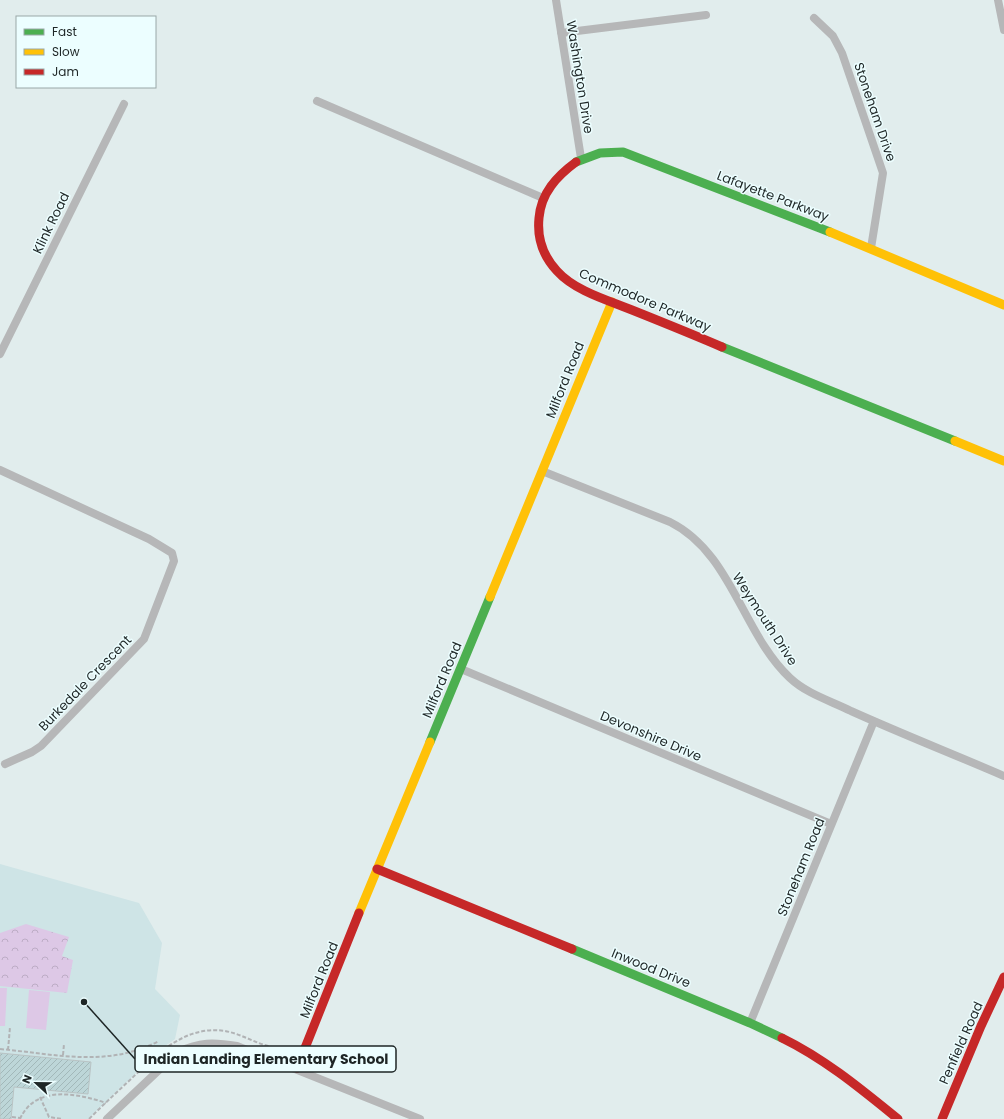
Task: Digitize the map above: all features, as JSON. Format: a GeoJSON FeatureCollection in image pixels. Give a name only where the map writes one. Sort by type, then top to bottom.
{"type":"FeatureCollection","features":[{"type":"Feature","properties":{"kind":"street","name":"Washington Drive"},"geometry":{"type":"LineString","coordinates":[[556,0],[581,158]]}},
{"type":"Feature","properties":{"kind":"street"},"geometry":{"type":"LineString","coordinates":[[998,0],[1004,30]]}},
{"type":"Feature","properties":{"kind":"street"},"geometry":{"type":"LineString","coordinates":[[561,32],[706,15]]}},
{"type":"Feature","properties":{"kind":"street","name":"Stoneham Drive"},"geometry":{"type":"LineString","coordinates":[[814,18],[833,36],[842,53],[883,173],[871,248]]}},
{"type":"Feature","properties":{"kind":"street"},"geometry":{"type":"LineString","coordinates":[[316,102],[543,198]]}},
{"type":"Feature","properties":{"kind":"street","name":"Klink Road"},"geometry":{"type":"LineString","coordinates":[[0,354],[124,104]]}},
{"type":"Feature","properties":{"kind":"street","name":"Lafayette Parkway"},"geometry":{"type":"LineString","coordinates":[[543,198],[556,177],[564,168],[581,158],[607,151],[632,155],[871,248],[1004,305]]}},
{"type":"Feature","properties":{"kind":"street","name":"Commodore Parkway"},"geometry":{"type":"LineString","coordinates":[[543,198],[538,221],[539,236],[542,248],[548,260],[556,270],[573,284],[612,302],[1004,461]]}},
{"type":"Feature","properties":{"kind":"street","name":"Milford Road"},"geometry":{"type":"LineString","coordinates":[[297,1068],[377,869],[612,302]]}},
{"type":"Feature","properties":{"kind":"street","name":"Burkedale Crescent"},"geometry":{"type":"LineString","coordinates":[[0,470],[149,539],[172,553],[174,561],[144,639],[41,746],[32,752],[5,764]]}},
{"type":"Feature","properties":{"kind":"street","name":"Weymouth Drive"},"geometry":{"type":"LineString","coordinates":[[542,471],[670,522],[689,534],[710,555],[763,643],[789,678],[809,692],[1004,776]]}},
{"type":"Feature","properties":{"kind":"street","name":"Devonshire Drive"},"geometry":{"type":"LineString","coordinates":[[461,669],[831,824]]}},
{"type":"Feature","properties":{"kind":"street","name":"Stoneham Road"},"geometry":{"type":"LineString","coordinates":[[750,1023],[874,721]]}},
{"type":"Feature","properties":{"kind":"street","name":"Inwood Drive"},"geometry":{"type":"LineString","coordinates":[[377,869],[750,1023],[800,1047],[842,1073],[898,1119]]}},
{"type":"Feature","properties":{"kind":"street","name":"Penfield Road"},"geometry":{"type":"LineString","coordinates":[[942,1119],[981,1026],[1004,977]]}},
{"type":"Feature","properties":{"kind":"street"},"geometry":{"type":"LineString","coordinates":[[107,1119],[178,1052],[192,1046],[214,1042],[237,1046],[297,1068],[420,1119]]}},
{"type":"Feature","properties":{"kind":"path"},"geometry":{"type":"LineString","coordinates":[[8,1050],[10,1027]]}},
{"type":"Feature","properties":{"kind":"path"},"geometry":{"type":"LineString","coordinates":[[0,1049],[63,1055],[107,1057],[128,1054],[159,1041]]}},
{"type":"Feature","properties":{"kind":"path"},"geometry":{"type":"LineString","coordinates":[[63,1055],[64,1044]]}},
{"type":"Feature","properties":{"kind":"path"},"geometry":{"type":"LineString","coordinates":[[12,1117],[20,1119],[23,1111],[32,1102],[49,1094],[89,1097],[106,1103]]}},
{"type":"Feature","properties":{"kind":"path"},"geometry":{"type":"LineString","coordinates":[[40,1097],[49,1117],[62,1119]]}},
{"type":"Feature","properties":{"kind":"shaded area"},"geometry":{"type":"Polygon","coordinates":[[[0,864],[139,903],[162,943],[155,989],[180,1015],[175,1039],[161,1049],[88,1119],[0,1119],[0,864]]]}},
{"type":"Feature","properties":{"kind":"green space"},"geometry":{"type":"Polygon","coordinates":[[[26,924],[69,937],[62,956],[73,960],[67,993],[0,986],[0,933],[26,924]]]}},
{"type":"Feature","properties":{"kind":"green space"},"geometry":{"type":"Polygon","coordinates":[[[0,988],[7,988],[5,1026],[0,1026],[0,988]]]}},
{"type":"Feature","properties":{"kind":"green space"},"geometry":{"type":"Polygon","coordinates":[[[29,990],[50,992],[46,1030],[26,1028],[29,990]]]}},
{"type":"Feature","properties":{"kind":"building"},"geometry":{"type":"Polygon","coordinates":[[[0,1053],[91,1062],[88,1094],[14,1087],[11,1119],[0,1119],[0,1053]]]}},
{"type":"Feature","properties":{"kind":"traffic: fast"},"geometry":{"type":"LineString","coordinates":[[576,162],[600,153],[623,152],[830,232]]}},
{"type":"Feature","properties":{"kind":"traffic: fast"},"geometry":{"type":"LineString","coordinates":[[722,347],[955,441]]}},
{"type":"Feature","properties":{"kind":"traffic: fast"},"geometry":{"type":"LineString","coordinates":[[430,742],[490,597]]}},
{"type":"Feature","properties":{"kind":"traffic: fast"},"geometry":{"type":"LineString","coordinates":[[572,949],[750,1023],[782,1038]]}},
{"type":"Feature","properties":{"kind":"traffic: slow"},"geometry":{"type":"LineString","coordinates":[[830,232],[1004,305]]}},
{"type":"Feature","properties":{"kind":"traffic: slow"},"geometry":{"type":"LineString","coordinates":[[490,597],[612,302]]}},
{"type":"Feature","properties":{"kind":"traffic: slow"},"geometry":{"type":"LineString","coordinates":[[955,441],[1004,461]]}},
{"type":"Feature","properties":{"kind":"traffic: slow"},"geometry":{"type":"LineString","coordinates":[[359,913],[430,742]]}},
{"type":"Feature","properties":{"kind":"traffic: jam"},"geometry":{"type":"LineString","coordinates":[[576,162],[556,179],[547,193],[540,209],[540,240],[552,265],[564,278],[592,294],[722,347]]}},
{"type":"Feature","properties":{"kind":"traffic: jam"},"geometry":{"type":"LineString","coordinates":[[377,869],[572,949]]}},
{"type":"Feature","properties":{"kind":"traffic: jam"},"geometry":{"type":"LineString","coordinates":[[297,1068],[359,913]]}},
{"type":"Feature","properties":{"kind":"traffic: jam"},"geometry":{"type":"LineString","coordinates":[[942,1119],[981,1026],[1004,977]]}},
{"type":"Feature","properties":{"kind":"traffic: jam"},"geometry":{"type":"LineString","coordinates":[[782,1038],[828,1065],[898,1119]]}},
{"type":"Feature","properties":{"kind":"place","name":"Indian Landing Elementary School"},"geometry":{"type":"Point","coordinates":[84,1002]}}]}
